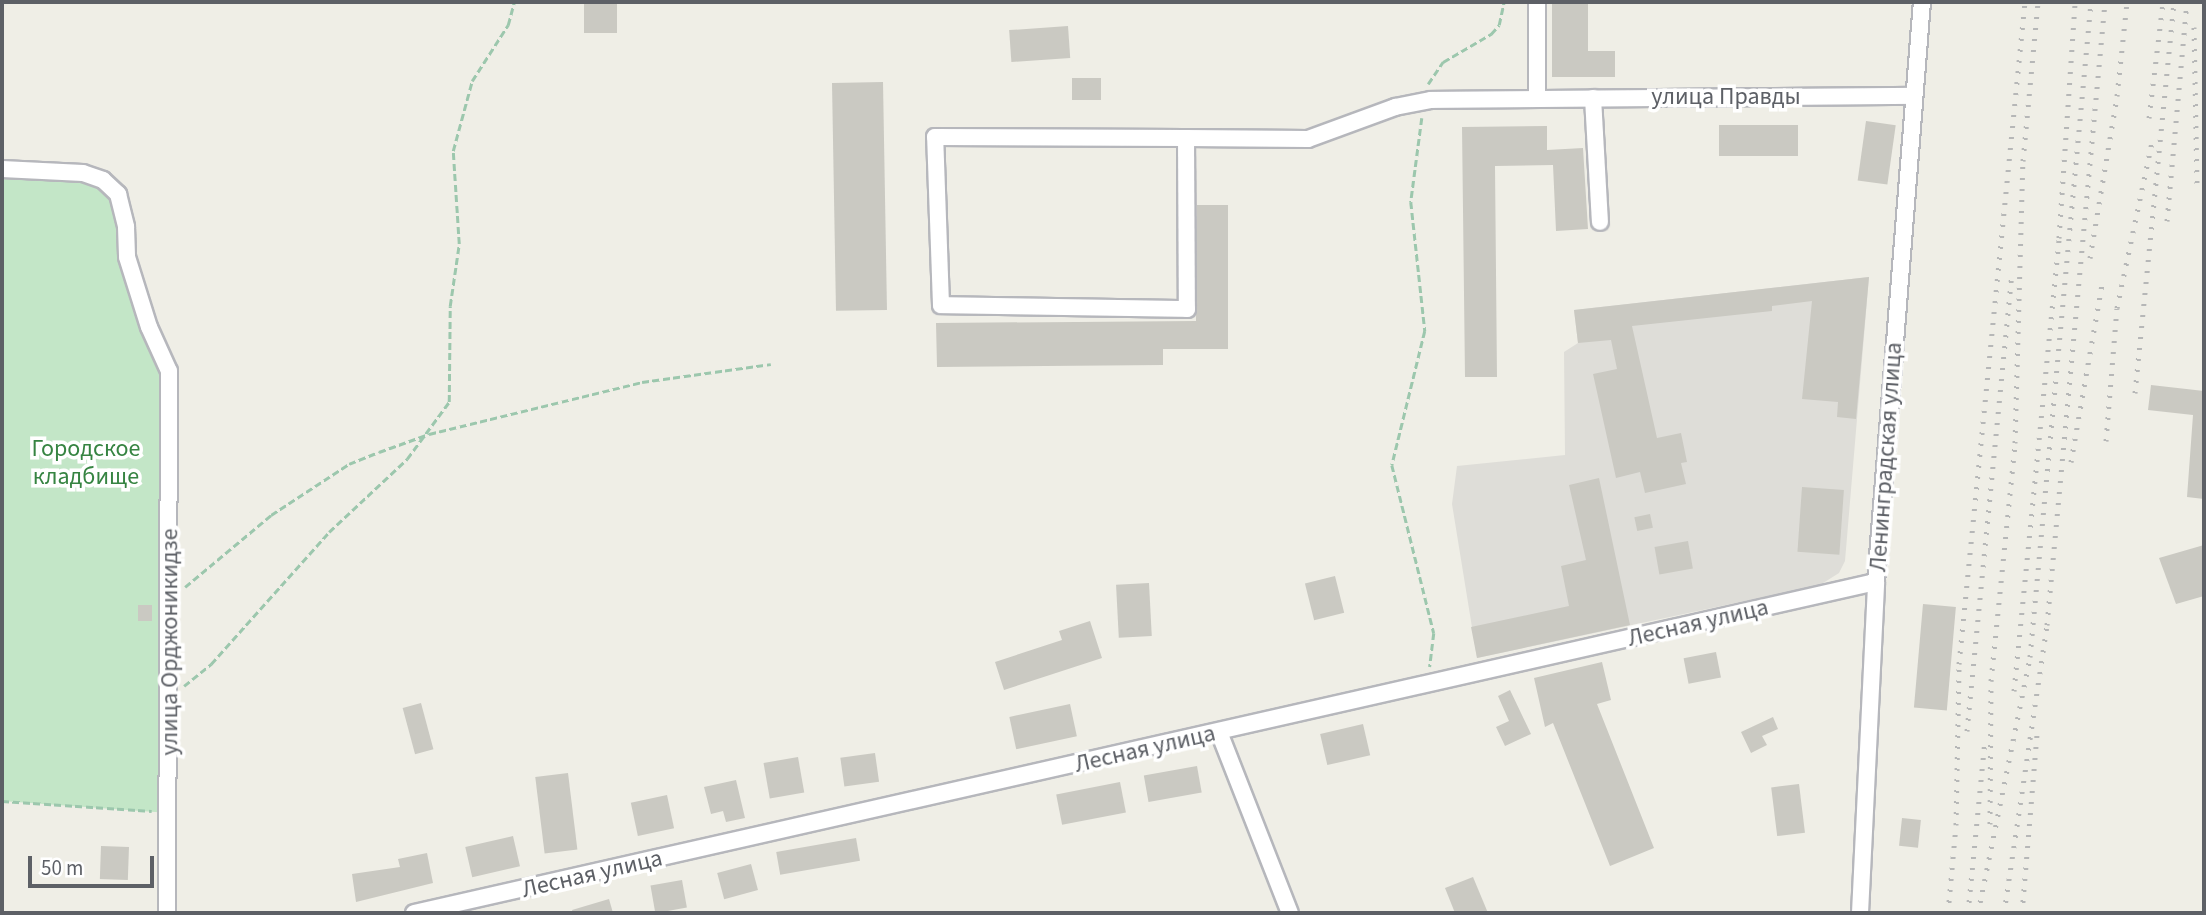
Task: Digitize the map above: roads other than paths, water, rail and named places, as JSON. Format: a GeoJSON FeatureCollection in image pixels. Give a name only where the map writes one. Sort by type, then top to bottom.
{"type":"FeatureCollection","features":[{"type":"Feature","properties":{"kind":"street"},"geometry":{"type":"LineString","coordinates":[[1536,2],[1537,98]]}},
{"type":"Feature","properties":{"kind":"street","name":"Ленинградская улица"},"geometry":{"type":"LineString","coordinates":[[1860,913],[1876,582],[1923,2]]}},
{"type":"Feature","properties":{"kind":"street","name":"улица Правды"},"geometry":{"type":"LineString","coordinates":[[1186,138],[1187,309],[941,304],[935,136],[1186,138],[1308,139],[1395,107],[1424,102],[1537,98],[1914,96]]}},
{"type":"Feature","properties":{"kind":"street"},"geometry":{"type":"LineString","coordinates":[[1592,98],[1600,222]]}},
{"type":"Feature","properties":{"kind":"street","name":"улица Орджоникидзе"},"geometry":{"type":"LineString","coordinates":[[2,169],[83,173],[103,180],[118,194],[126,227],[127,257],[149,327],[169,371],[170,698],[167,913]]}},
{"type":"Feature","properties":{"kind":"street","name":"Лесная улица"},"geometry":{"type":"LineString","coordinates":[[414,913],[1876,582]]}},
{"type":"Feature","properties":{"kind":"street"},"geometry":{"type":"LineString","coordinates":[[1219,732],[1290,913]]}},
{"type":"Feature","properties":{"kind":"railway"},"geometry":{"type":"LineString","coordinates":[[1948,913],[1956,825],[1959,664],[2025,2]]}},
{"type":"Feature","properties":{"kind":"railway"},"geometry":{"type":"LineString","coordinates":[[1990,824],[1991,681],[2015,443],[2023,161],[2038,2]]}},
{"type":"Feature","properties":{"kind":"railway"},"geometry":{"type":"LineString","coordinates":[[2014,691],[2059,238],[2075,2]]}},
{"type":"Feature","properties":{"kind":"railway"},"geometry":{"type":"LineString","coordinates":[[1978,913],[2030,657],[2091,2]]}},
{"type":"Feature","properties":{"kind":"railway"},"geometry":{"type":"LineString","coordinates":[[2004,913],[2047,625],[2105,2]]}},
{"type":"Feature","properties":{"kind":"railway"},"geometry":{"type":"LineString","coordinates":[[2090,258],[2117,96],[2127,2]]}},
{"type":"Feature","properties":{"kind":"railway"},"geometry":{"type":"LineString","coordinates":[[2149,118],[2163,2]]}},
{"type":"Feature","properties":{"kind":"railway"},"geometry":{"type":"LineString","coordinates":[[2135,393],[2174,2]]}},
{"type":"Feature","properties":{"kind":"railway"},"geometry":{"type":"LineString","coordinates":[[2167,221],[2187,2]]}},
{"type":"Feature","properties":{"kind":"railway"},"geometry":{"type":"LineString","coordinates":[[2194,27],[2197,184]]}},
{"type":"Feature","properties":{"kind":"railway"},"geometry":{"type":"LineString","coordinates":[[2106,441],[2117,308],[2152,142]]}},
{"type":"Feature","properties":{"kind":"railway"},"geometry":{"type":"LineString","coordinates":[[1967,731],[2012,275]]}},
{"type":"Feature","properties":{"kind":"railway"},"geometry":{"type":"LineString","coordinates":[[2071,462],[2103,279]]}},
{"type":"Feature","properties":{"kind":"railway"},"geometry":{"type":"LineString","coordinates":[[2022,913],[2037,735]]}},
{"type":"Feature","properties":{"kind":"railway"},"geometry":{"type":"LineString","coordinates":[[1968,913],[1985,740]]}},
{"type":"Feature","properties":{"kind":"park label","name":"Городское кладбище"},"geometry":{"type":"Point","coordinates":[86,463]}}]}
